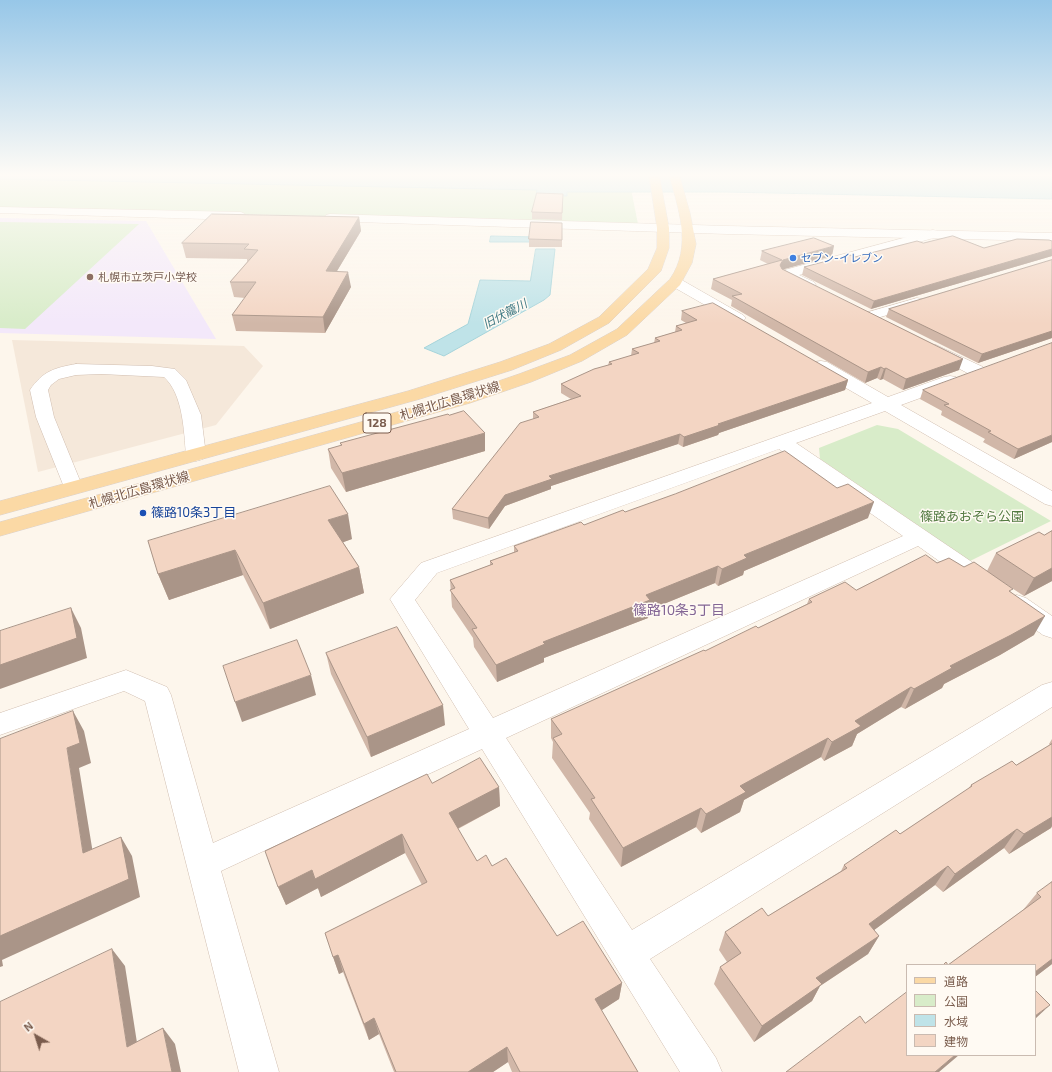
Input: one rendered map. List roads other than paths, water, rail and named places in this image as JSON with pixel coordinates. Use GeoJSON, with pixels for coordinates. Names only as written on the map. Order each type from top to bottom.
{"type":"FeatureCollection","features":[{"type":"Feature","properties":{"kind":"main road","name":"札幌北広島環状線"},"geometry":{"type":"LineString","coordinates":[[0,508],[414,396],[506,366],[555,347],[604,320],[654,271],[663,248],[662,224]]}},
{"type":"Feature","properties":{"kind":"main road","name":"札幌北広島環状線"},"geometry":{"type":"LineString","coordinates":[[0,530],[464,399],[526,378],[576,358],[622,332],[681,275],[690,250],[686,224]]}},
{"type":"Feature","properties":{"kind":"street"},"geometry":{"type":"LineString","coordinates":[[539,224],[1046,237],[1052,245]]}},
{"type":"Feature","properties":{"kind":"street"},"geometry":{"type":"LineString","coordinates":[[821,292],[786,274],[933,234]]}},
{"type":"Feature","properties":{"kind":"street"},"geometry":{"type":"LineString","coordinates":[[675,282],[749,325]]}},
{"type":"Feature","properties":{"kind":"street"},"geometry":{"type":"LineString","coordinates":[[870,316],[931,298]]}},
{"type":"Feature","properties":{"kind":"street"},"geometry":{"type":"LineString","coordinates":[[856,309],[885,324]]}},
{"type":"Feature","properties":{"kind":"street"},"geometry":{"type":"LineString","coordinates":[[702,1072],[402,599],[430,568],[985,368],[928,345]]}},
{"type":"Feature","properties":{"kind":"street"},"geometry":{"type":"LineString","coordinates":[[809,360],[1052,500]]}},
{"type":"Feature","properties":{"kind":"street"},"geometry":{"type":"LineString","coordinates":[[73,488],[45,417],[39,390],[45,380],[58,374],[83,369],[169,373],[176,380],[192,415],[196,455]]}},
{"type":"Feature","properties":{"kind":"street"},"geometry":{"type":"LineString","coordinates":[[782,442],[1052,629]]}},
{"type":"Feature","properties":{"kind":"street"},"geometry":{"type":"LineString","coordinates":[[1033,489],[1052,480]]}},
{"type":"Feature","properties":{"kind":"street"},"geometry":{"type":"LineString","coordinates":[[203,863],[919,537]]}},
{"type":"Feature","properties":{"kind":"street"},"geometry":{"type":"LineString","coordinates":[[0,724],[126,680],[157,695],[260,1072]]}},
{"type":"Feature","properties":{"kind":"street"},"geometry":{"type":"LineString","coordinates":[[627,953],[1052,693]]}},
{"type":"Feature","properties":{"kind":"water"},"geometry":{"type":"Polygon","coordinates":[[[491,236],[537,237],[556,242],[490,242],[491,236]]]}},
{"type":"Feature","properties":{"kind":"water","name":"旧伏籠川"},"geometry":{"type":"Polygon","coordinates":[[[536,249],[555,249],[550,295],[544,300],[444,356],[424,348],[468,324],[480,280],[530,281],[536,249]]]}},
{"type":"Feature","properties":{"kind":"place","name":"セブン-イレブン"},"geometry":{"type":"Point","coordinates":[793,258]}},
{"type":"Feature","properties":{"kind":"place","name":"札幌市立茨戸小学校"},"geometry":{"type":"Point","coordinates":[90,277]}},
{"type":"Feature","properties":{"kind":"place","name":"篠路10条3丁目"},"geometry":{"type":"Point","coordinates":[143,513]}},
{"type":"Feature","properties":{"kind":"district","name":"篠路10条3丁目"},"geometry":{"type":"Point","coordinates":[679,610]}},
{"type":"Feature","properties":{"kind":"park label","name":"篠路あおぞら公園"},"geometry":{"type":"Point","coordinates":[972,517]}}]}
